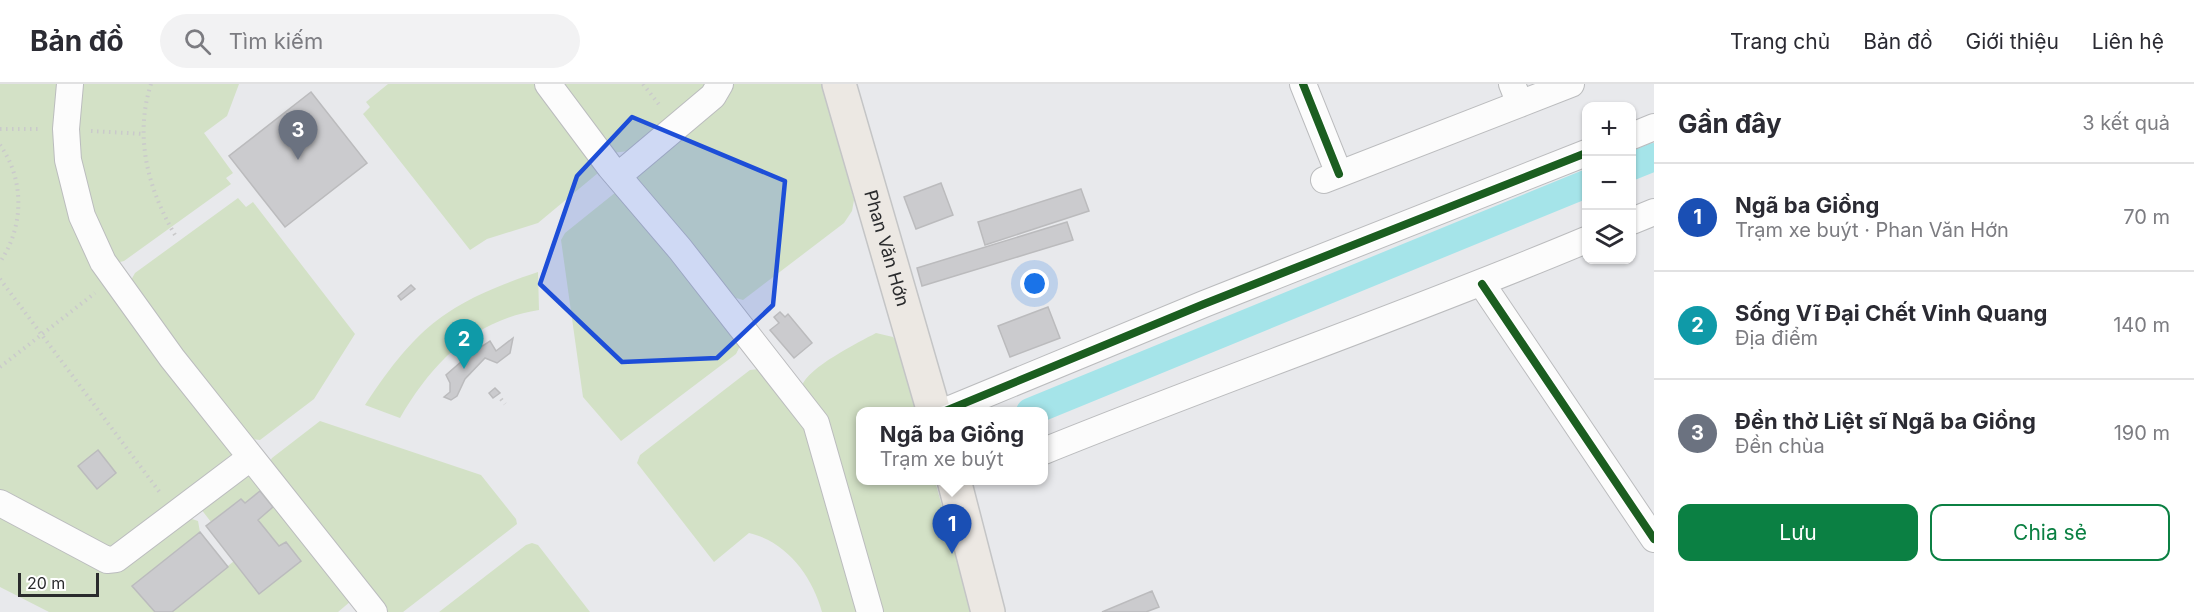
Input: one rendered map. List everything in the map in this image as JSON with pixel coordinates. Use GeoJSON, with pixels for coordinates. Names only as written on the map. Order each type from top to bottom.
{"type":"FeatureCollection","features":[{"type":"Feature","properties":{"kind":"main road","name":"Phan Văn Hớn"},"geometry":{"type":"LineString","coordinates":[[842,85],[933,407]]}},
{"type":"Feature","properties":{"kind":"main road"},"geometry":{"type":"LineString","coordinates":[[961,485],[988,612]]}},
{"type":"Feature","properties":{"kind":"street"},"geometry":{"type":"LineString","coordinates":[[70,84],[66,142],[74,188],[103,262],[172,358],[374,612]]}},
{"type":"Feature","properties":{"kind":"street"},"geometry":{"type":"LineString","coordinates":[[548,84],[618,176],[680,249],[816,423],[870,612]]}},
{"type":"Feature","properties":{"kind":"street"},"geometry":{"type":"LineString","coordinates":[[618,176],[713,96],[720,84]]}},
{"type":"Feature","properties":{"kind":"street"},"geometry":{"type":"LineString","coordinates":[[1303,84],[1331,177],[1516,94],[1571,84]]}},
{"type":"Feature","properties":{"kind":"street"},"geometry":{"type":"LineString","coordinates":[[1636,134],[1654,127]]}},
{"type":"Feature","properties":{"kind":"street"},"geometry":{"type":"LineString","coordinates":[[953,407],[1215,300],[1582,155]]}},
{"type":"Feature","properties":{"kind":"street"},"geometry":{"type":"LineString","coordinates":[[1636,219],[1654,212]]}},
{"type":"Feature","properties":{"kind":"street"},"geometry":{"type":"LineString","coordinates":[[1048,449],[1176,398],[1482,284],[1582,242]]}},
{"type":"Feature","properties":{"kind":"street"},"geometry":{"type":"LineString","coordinates":[[1482,284],[1654,539]]}},
{"type":"Feature","properties":{"kind":"street"},"geometry":{"type":"LineString","coordinates":[[0,503],[107,560],[116,559],[250,458]]}},
{"type":"Feature","properties":{"kind":"path"},"geometry":{"type":"LineString","coordinates":[[151,84],[146,114],[145,156],[155,199],[175,235]]}},
{"type":"Feature","properties":{"kind":"path"},"geometry":{"type":"LineString","coordinates":[[0,145],[15,177],[19,207],[13,235],[0,262]]}},
{"type":"Feature","properties":{"kind":"path"},"geometry":{"type":"LineString","coordinates":[[0,367],[114,278]]}},
{"type":"Feature","properties":{"kind":"path"},"geometry":{"type":"LineString","coordinates":[[0,279],[176,513]]}},
{"type":"Feature","properties":{"kind":"path"},"geometry":{"type":"LineString","coordinates":[[501,399],[505,404]]}},
{"type":"Feature","properties":{"kind":"highlighted area"},"geometry":{"type":"Polygon","coordinates":[[[632,117],[785,181],[773,305],[717,358],[622,362],[540,284],[577,176],[632,117]]]}},
{"type":"Feature","properties":{"kind":"green space"},"geometry":{"type":"Polygon","coordinates":[[[0,84],[59,84],[60,179],[232,454],[122,544],[107,548],[0,493],[0,84]]]}},
{"type":"Feature","properties":{"kind":"green space"},"geometry":{"type":"Polygon","coordinates":[[[81,84],[239,84],[227,116],[204,133],[233,173],[226,178],[231,184],[120,262],[112,253],[98,223],[80,168],[76,140],[81,84]]]}},
{"type":"Feature","properties":{"kind":"green space"},"geometry":{"type":"Polygon","coordinates":[[[388,84],[536,84],[599,168],[598,173],[538,223],[487,239],[470,250],[363,114],[370,107],[366,102],[388,84]]]}},
{"type":"Feature","properties":{"kind":"green space"},"geometry":{"type":"Polygon","coordinates":[[[560,84],[710,84],[629,151],[612,153],[560,84]]]}},
{"type":"Feature","properties":{"kind":"green space"},"geometry":{"type":"Polygon","coordinates":[[[732,84],[822,84],[854,200],[852,211],[844,223],[743,300],[729,296],[636,178],[642,169],[727,100],[732,84]]]}},
{"type":"Feature","properties":{"kind":"green space"},"geometry":{"type":"Polygon","coordinates":[[[616,192],[741,344],[736,354],[621,441],[583,397],[561,240],[565,233],[616,192]]]}},
{"type":"Feature","properties":{"kind":"green space"},"geometry":{"type":"Polygon","coordinates":[[[238,198],[246,207],[253,202],[355,334],[314,399],[260,440],[251,439],[240,427],[130,282],[135,273],[238,198]]]}},
{"type":"Feature","properties":{"kind":"green space"},"geometry":{"type":"Polygon","coordinates":[[[538,272],[539,310],[494,323],[457,347],[426,379],[400,418],[365,405],[401,355],[437,320],[480,294],[538,272]]]}},
{"type":"Feature","properties":{"kind":"green space"},"geometry":{"type":"Polygon","coordinates":[[[876,333],[893,337],[898,345],[915,407],[856,407],[856,485],[936,485],[971,612],[880,612],[802,386],[813,371],[876,333]]]}},
{"type":"Feature","properties":{"kind":"green space"},"geometry":{"type":"Polygon","coordinates":[[[759,369],[810,430],[860,612],[822,612],[812,586],[796,562],[775,544],[749,533],[714,562],[637,463],[640,455],[750,370],[759,369]]]}},
{"type":"Feature","properties":{"kind":"green space"},"geometry":{"type":"Polygon","coordinates":[[[320,421],[481,475],[516,519],[517,524],[403,612],[388,612],[271,470],[269,463],[272,458],[320,421]]]}},
{"type":"Feature","properties":{"kind":"green space"},"geometry":{"type":"Polygon","coordinates":[[[242,476],[248,476],[254,481],[351,601],[338,612],[172,612],[234,561],[300,561],[286,542],[279,546],[258,520],[273,507],[260,491],[245,503],[241,499],[211,522],[201,509],[242,476]]]}},
{"type":"Feature","properties":{"kind":"green space"},"geometry":{"type":"Polygon","coordinates":[[[0,516],[108,571],[189,518],[198,521],[200,532],[133,586],[155,612],[49,612],[0,587],[0,516]]]}},
{"type":"Feature","properties":{"kind":"green space"},"geometry":{"type":"Polygon","coordinates":[[[532,543],[538,545],[590,612],[439,612],[526,545],[532,543]]]}},
{"type":"Feature","properties":{"kind":"building"},"geometry":{"type":"Polygon","coordinates":[[[311,92],[367,163],[285,227],[229,156],[311,92]]]}},
{"type":"Feature","properties":{"kind":"building"},"geometry":{"type":"Polygon","coordinates":[[[941,183],[953,215],[916,229],[904,197],[941,183]]]}},
{"type":"Feature","properties":{"kind":"building"},"geometry":{"type":"Polygon","coordinates":[[[1081,189],[1089,211],[985,245],[978,222],[1081,189]]]}},
{"type":"Feature","properties":{"kind":"building"},"geometry":{"type":"Polygon","coordinates":[[[1067,222],[1073,240],[922,286],[917,268],[1067,222]]]}},
{"type":"Feature","properties":{"kind":"building"},"geometry":{"type":"Polygon","coordinates":[[[411,285],[415,289],[401,300],[398,296],[411,285]]]}},
{"type":"Feature","properties":{"kind":"building"},"geometry":{"type":"Polygon","coordinates":[[[1048,307],[1060,338],[1010,357],[998,326],[1048,307]]]}},
{"type":"Feature","properties":{"kind":"building"},"geometry":{"type":"Polygon","coordinates":[[[780,312],[785,317],[788,314],[812,343],[794,358],[770,330],[779,323],[774,317],[780,312]]]}},
{"type":"Feature","properties":{"kind":"building"},"geometry":{"type":"Polygon","coordinates":[[[513,338],[510,353],[497,363],[485,358],[465,379],[457,396],[451,400],[444,397],[450,392],[450,383],[446,375],[470,354],[490,341],[496,351],[513,338]]]}},
{"type":"Feature","properties":{"kind":"building"},"geometry":{"type":"Polygon","coordinates":[[[495,388],[500,393],[493,398],[489,393],[495,388]]]}},
{"type":"Feature","properties":{"kind":"building"},"geometry":{"type":"Polygon","coordinates":[[[98,450],[116,473],[97,489],[78,466],[98,450]]]}},
{"type":"Feature","properties":{"kind":"building"},"geometry":{"type":"Polygon","coordinates":[[[260,491],[273,507],[258,520],[279,546],[286,542],[301,561],[259,594],[206,526],[241,499],[245,503],[260,491]]]}},
{"type":"Feature","properties":{"kind":"building"},"geometry":{"type":"Polygon","coordinates":[[[200,532],[228,567],[172,612],[155,612],[132,586],[200,532]]]}},
{"type":"Feature","properties":{"kind":"building"},"geometry":{"type":"Polygon","coordinates":[[[1152,591],[1159,607],[1146,612],[1102,612],[1152,591]]]}},
{"type":"Feature","properties":{"kind":"waterway"},"geometry":{"type":"LineString","coordinates":[[1636,164],[1654,157]]}},
{"type":"Feature","properties":{"kind":"waterway"},"geometry":{"type":"LineString","coordinates":[[1042,407],[1582,186]]}},
{"type":"Feature","properties":{"kind":"cycle path"},"geometry":{"type":"LineString","coordinates":[[1303,84],[1339,174]]}},
{"type":"Feature","properties":{"kind":"cycle path"},"geometry":{"type":"LineString","coordinates":[[955,407],[1204,304],[1582,155]]}},
{"type":"Feature","properties":{"kind":"cycle path"},"geometry":{"type":"LineString","coordinates":[[1482,284],[1654,539]]}},
{"type":"Feature","properties":{"kind":"place","name":"Đền thờ Liệt sĩ Ngã ba Giồng"},"geometry":{"type":"Point","coordinates":[298,160]}},
{"type":"Feature","properties":{"kind":"place","name":"Sống Vĩ Đại Chết Vinh Quang"},"geometry":{"type":"Point","coordinates":[464,369]}},
{"type":"Feature","properties":{"kind":"place","name":"Ngã ba Giồng"},"geometry":{"type":"Point","coordinates":[952,554]}}]}
